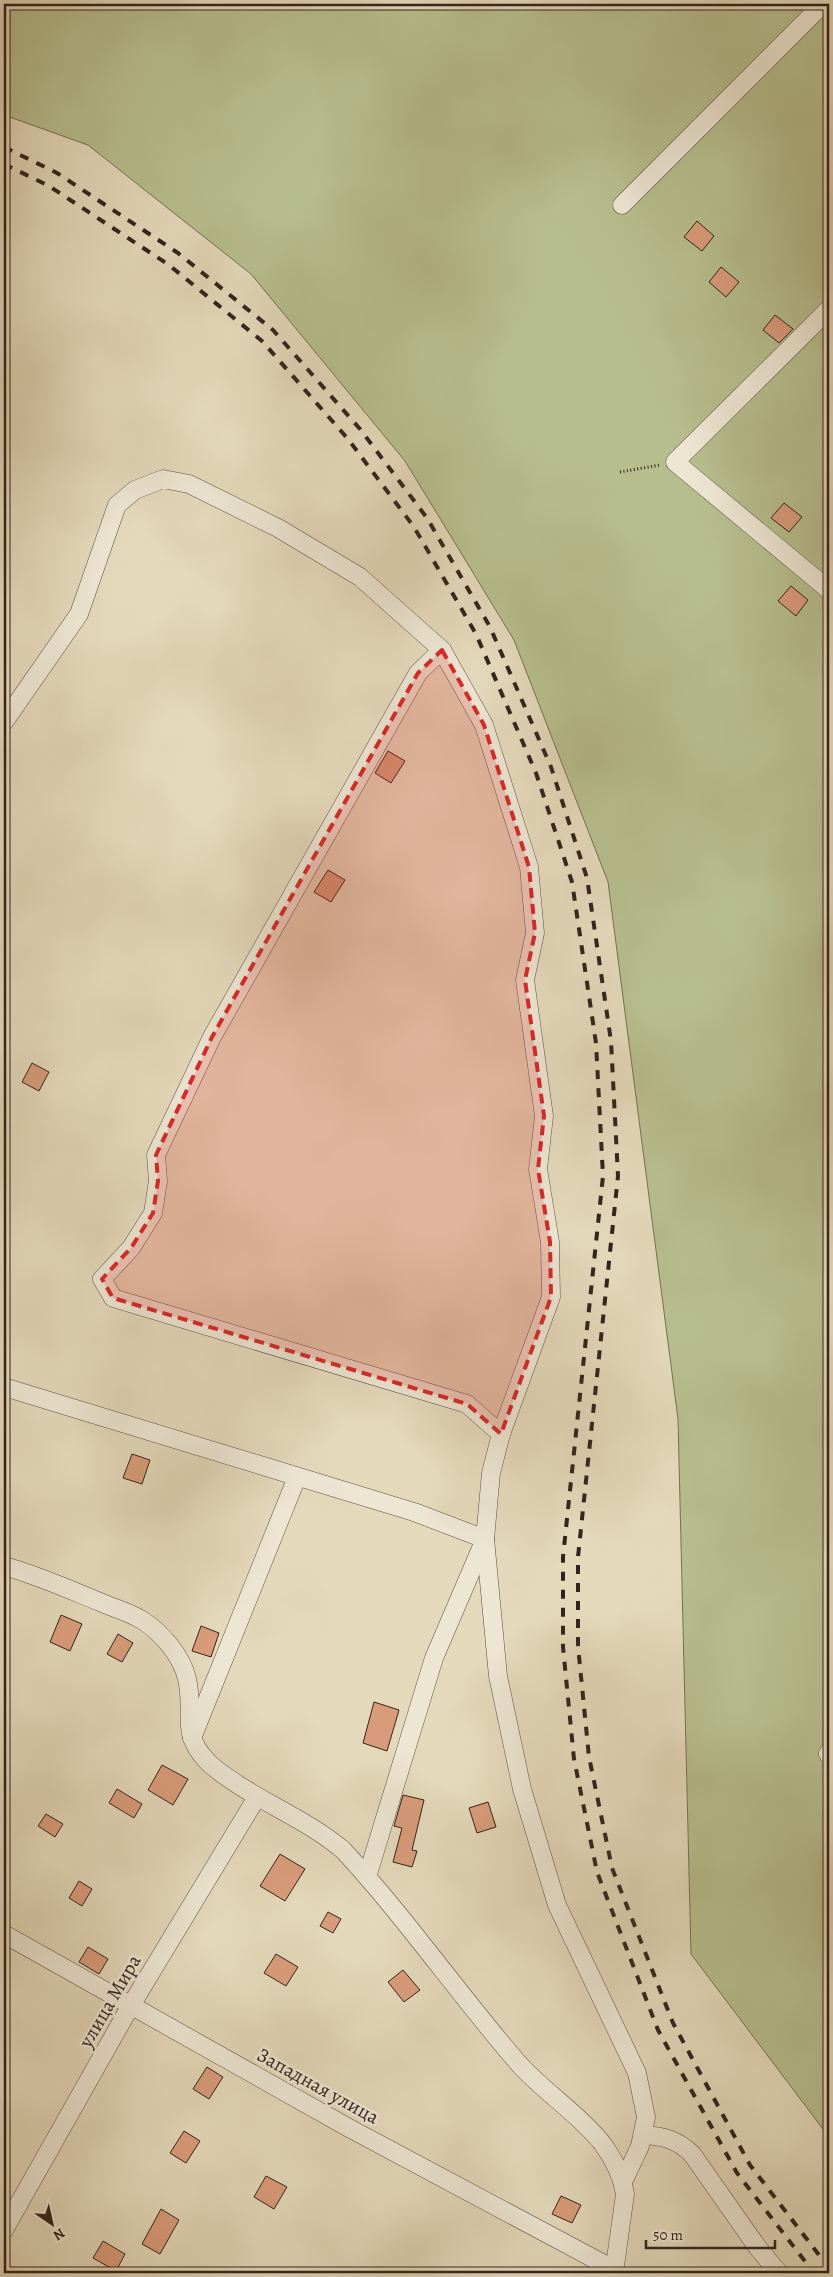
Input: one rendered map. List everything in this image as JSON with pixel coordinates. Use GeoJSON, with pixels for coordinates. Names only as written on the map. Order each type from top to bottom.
{"type":"FeatureCollection","features":[{"type":"Feature","properties":{"kind":"street"},"geometry":{"type":"LineString","coordinates":[[622,205],[823,4]]}},
{"type":"Feature","properties":{"kind":"street"},"geometry":{"type":"LineString","coordinates":[[829,309],[675,462],[829,590]]}},
{"type":"Feature","properties":{"kind":"street"},"geometry":{"type":"LineString","coordinates":[[4,722],[79,614],[117,505],[135,490],[163,478],[190,484],[278,528],[360,577],[442,650],[484,725],[529,867],[535,933],[525,980],[544,1116],[538,1169],[550,1242],[551,1297],[501,1434],[492,1473],[485,1539],[498,1676],[522,1789],[557,1905],[637,2072],[646,2117],[644,2135],[623,2182]]}},
{"type":"Feature","properties":{"kind":"street"},"geometry":{"type":"LineString","coordinates":[[442,650],[418,673],[212,1037],[156,1154],[158,1181],[153,1213],[131,1248],[102,1279],[113,1298],[466,1404],[501,1434]]}},
{"type":"Feature","properties":{"kind":"street"},"geometry":{"type":"LineString","coordinates":[[4,1387],[414,1512],[485,1539]]}},
{"type":"Feature","properties":{"kind":"street"},"geometry":{"type":"LineString","coordinates":[[192,1739],[297,1476]]}},
{"type":"Feature","properties":{"kind":"street"},"geometry":{"type":"LineString","coordinates":[[367,1877],[434,1658],[485,1539]]}},
{"type":"Feature","properties":{"kind":"street"},"geometry":{"type":"LineString","coordinates":[[4,1566],[31,1574],[142,1620],[159,1634],[168,1644],[186,1675],[189,1688],[188,1722],[192,1739],[208,1763],[257,1797],[323,1833],[343,1850],[521,2066],[578,2116],[602,2144],[615,2164],[623,2182],[624,2210],[615,2272]]}},
{"type":"Feature","properties":{"kind":"street","name":"улица Мира"},"geometry":{"type":"LineString","coordinates":[[4,2230],[130,2007],[257,1797]]}},
{"type":"Feature","properties":{"kind":"street","name":"Западная улица"},"geometry":{"type":"LineString","coordinates":[[4,1934],[130,2007],[615,2272]]}},
{"type":"Feature","properties":{"kind":"street"},"geometry":{"type":"LineString","coordinates":[[644,2135],[669,2138],[683,2145],[692,2154],[758,2248],[779,2273]]}},
{"type":"Feature","properties":{"kind":"path"},"geometry":{"type":"LineString","coordinates":[[620,472],[675,462]]}},
{"type":"Feature","properties":{"kind":"highlighted area"},"geometry":{"type":"Polygon","coordinates":[[[442,650],[484,725],[529,867],[535,933],[525,980],[544,1116],[538,1169],[550,1242],[551,1297],[501,1434],[467,1404],[113,1298],[102,1279],[131,1248],[153,1213],[158,1181],[156,1155],[212,1037],[418,673],[442,650]]]}},
{"type":"Feature","properties":{"kind":"green space"},"geometry":{"type":"Polygon","coordinates":[[[4,4],[829,4],[829,2137],[691,1954],[678,1419],[608,882],[514,640],[405,461],[251,274],[88,145],[4,115],[4,4]]]}},
{"type":"Feature","properties":{"kind":"building"},"geometry":{"type":"Polygon","coordinates":[[[697,221],[714,236],[702,251],[684,237],[697,221]]]}},
{"type":"Feature","properties":{"kind":"building"},"geometry":{"type":"Polygon","coordinates":[[[721,267],[739,282],[726,297],[709,282],[721,267]]]}},
{"type":"Feature","properties":{"kind":"building"},"geometry":{"type":"Polygon","coordinates":[[[775,315],[793,329],[779,343],[763,330],[775,315]]]}},
{"type":"Feature","properties":{"kind":"building"},"geometry":{"type":"Polygon","coordinates":[[[784,503],[802,517],[789,532],[771,518],[784,503]]]}},
{"type":"Feature","properties":{"kind":"building"},"geometry":{"type":"Polygon","coordinates":[[[791,586],[808,600],[796,616],[778,601],[791,586]]]}},
{"type":"Feature","properties":{"kind":"building"},"geometry":{"type":"Polygon","coordinates":[[[388,751],[405,761],[391,783],[375,773],[388,751]]]}},
{"type":"Feature","properties":{"kind":"building"},"geometry":{"type":"Polygon","coordinates":[[[328,870],[345,880],[331,902],[314,892],[328,870]]]}},
{"type":"Feature","properties":{"kind":"building"},"geometry":{"type":"Polygon","coordinates":[[[32,1063],[49,1072],[39,1091],[22,1082],[32,1063]]]}},
{"type":"Feature","properties":{"kind":"building"},"geometry":{"type":"Polygon","coordinates":[[[132,1454],[150,1460],[142,1484],[123,1478],[132,1454]]]}},
{"type":"Feature","properties":{"kind":"building"},"geometry":{"type":"Polygon","coordinates":[[[61,1615],[82,1624],[70,1651],[50,1642],[61,1615]]]}},
{"type":"Feature","properties":{"kind":"building"},"geometry":{"type":"Polygon","coordinates":[[[201,1626],[219,1633],[211,1657],[192,1651],[201,1626]]]}},
{"type":"Feature","properties":{"kind":"building"},"geometry":{"type":"Polygon","coordinates":[[[118,1634],[133,1643],[122,1662],[107,1654],[118,1634]]]}},
{"type":"Feature","properties":{"kind":"building"},"geometry":{"type":"Polygon","coordinates":[[[374,1702],[399,1710],[387,1751],[363,1743],[374,1702]]]}},
{"type":"Feature","properties":{"kind":"building"},"geometry":{"type":"Polygon","coordinates":[[[162,1765],[188,1779],[173,1805],[148,1790],[162,1765]]]}},
{"type":"Feature","properties":{"kind":"building"},"geometry":{"type":"Polygon","coordinates":[[[117,1789],[142,1804],[134,1818],[109,1803],[117,1789]]]}},
{"type":"Feature","properties":{"kind":"building"},"geometry":{"type":"Polygon","coordinates":[[[403,1795],[424,1800],[412,1850],[417,1851],[412,1867],[393,1862],[402,1828],[394,1826],[403,1795]]]}},
{"type":"Feature","properties":{"kind":"building"},"geometry":{"type":"Polygon","coordinates":[[[488,1802],[496,1827],[477,1833],[469,1808],[488,1802]]]}},
{"type":"Feature","properties":{"kind":"building"},"geometry":{"type":"Polygon","coordinates":[[[46,1814],[63,1824],[55,1837],[38,1826],[46,1814]]]}},
{"type":"Feature","properties":{"kind":"building"},"geometry":{"type":"Polygon","coordinates":[[[280,1854],[305,1869],[285,1901],[260,1886],[280,1854]]]}},
{"type":"Feature","properties":{"kind":"building"},"geometry":{"type":"Polygon","coordinates":[[[79,1881],[92,1889],[82,1906],[69,1898],[79,1881]]]}},
{"type":"Feature","properties":{"kind":"building"},"geometry":{"type":"Polygon","coordinates":[[[328,1912],[341,1919],[333,1933],[320,1926],[328,1912]]]}},
{"type":"Feature","properties":{"kind":"building"},"geometry":{"type":"Polygon","coordinates":[[[88,1947],[108,1959],[99,1974],[79,1962],[88,1947]]]}},
{"type":"Feature","properties":{"kind":"building"},"geometry":{"type":"Polygon","coordinates":[[[276,1954],[298,1967],[286,1986],[264,1973],[276,1954]]]}},
{"type":"Feature","properties":{"kind":"building"},"geometry":{"type":"Polygon","coordinates":[[[403,1970],[420,1990],[404,2002],[388,1982],[403,1970]]]}},
{"type":"Feature","properties":{"kind":"building"},"geometry":{"type":"Polygon","coordinates":[[[207,2067],[223,2077],[209,2099],[193,2089],[207,2067]]]}},
{"type":"Feature","properties":{"kind":"building"},"geometry":{"type":"Polygon","coordinates":[[[184,2131],[200,2141],[186,2163],[170,2153],[184,2131]]]}},
{"type":"Feature","properties":{"kind":"building"},"geometry":{"type":"Polygon","coordinates":[[[266,2176],[287,2187],[274,2209],[254,2197],[266,2176]]]}},
{"type":"Feature","properties":{"kind":"building"},"geometry":{"type":"Polygon","coordinates":[[[561,2196],[581,2205],[572,2223],[552,2214],[561,2196]]]}},
{"type":"Feature","properties":{"kind":"building"},"geometry":{"type":"Polygon","coordinates":[[[161,2209],[179,2220],[160,2254],[142,2244],[161,2209]]]}},
{"type":"Feature","properties":{"kind":"building"},"geometry":{"type":"Polygon","coordinates":[[[103,2241],[125,2254],[116,2271],[93,2258],[103,2241]]]}},
{"type":"Feature","properties":{"kind":"railway"},"geometry":{"type":"LineString","coordinates":[[4,147],[57,173],[178,253],[273,330],[360,429],[427,518],[490,627],[551,767],[587,878],[611,1041],[618,1176],[578,1557],[578,1646],[589,1757],[612,1868],[673,2023],[750,2165],[829,2268]]}},
{"type":"Feature","properties":{"kind":"railway"},"geometry":{"type":"LineString","coordinates":[[4,164],[49,186],[169,265],[262,341],[348,439],[414,527],[476,634],[536,773],[572,882],[596,1043],[603,1176],[563,1557],[563,1647],[574,1759],[597,1872],[658,2030],[737,2173],[814,2273]]}}]}
